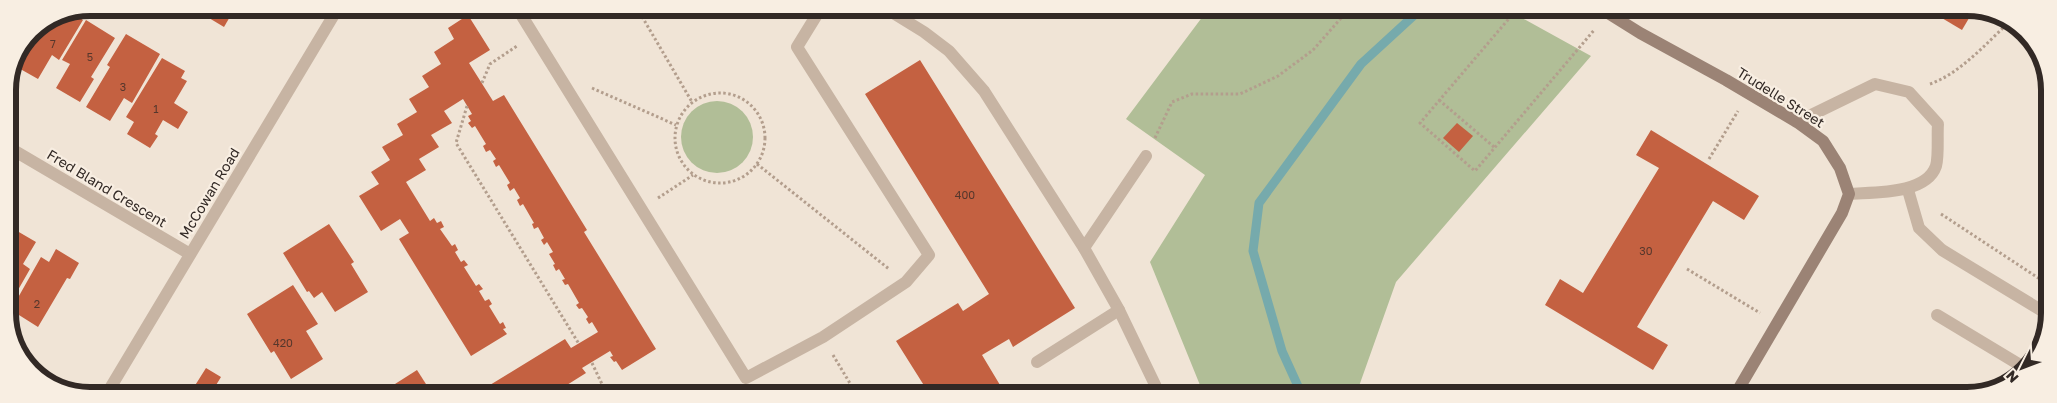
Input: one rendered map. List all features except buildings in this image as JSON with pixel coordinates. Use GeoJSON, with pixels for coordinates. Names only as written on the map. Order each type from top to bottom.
{"type":"FeatureCollection","features":[{"type":"Feature","properties":{"kind":"street","name":"McCowan Road"},"geometry":{"type":"LineString","coordinates":[[111,387],[333,16]]}},
{"type":"Feature","properties":{"kind":"street"},"geometry":{"type":"LineString","coordinates":[[522,16],[746,378],[823,337],[906,282],[929,255],[797,47],[816,16]]}},
{"type":"Feature","properties":{"kind":"street"},"geometry":{"type":"LineString","coordinates":[[898,16],[924,32],[949,51],[984,91],[1084,248],[1119,310],[1156,387]]}},
{"type":"Feature","properties":{"kind":"street","name":"Trudelle Street"},"geometry":{"type":"LineString","coordinates":[[1613,16],[1797,122],[1823,141],[1840,168],[1848,194]]}},
{"type":"Feature","properties":{"kind":"street"},"geometry":{"type":"LineString","coordinates":[[1741,387],[1842,213],[1848,194],[1908,190],[1924,182],[1936,167],[1938,124],[1909,92],[1876,84],[1797,122]]}},
{"type":"Feature","properties":{"kind":"street","name":"Fred Bland Crescent"},"geometry":{"type":"LineString","coordinates":[[16,152],[190,254]]}},
{"type":"Feature","properties":{"kind":"street"},"geometry":{"type":"LineString","coordinates":[[1084,248],[1146,156]]}},
{"type":"Feature","properties":{"kind":"street"},"geometry":{"type":"LineString","coordinates":[[1908,190],[1919,228],[1942,250],[2041,310]]}},
{"type":"Feature","properties":{"kind":"street"},"geometry":{"type":"LineString","coordinates":[[1037,362],[1119,310]]}},
{"type":"Feature","properties":{"kind":"street"},"geometry":{"type":"LineString","coordinates":[[1937,315],[2019,364]]}},
{"type":"Feature","properties":{"kind":"path"},"geometry":{"type":"LineString","coordinates":[[642,16],[692,102]]}},
{"type":"Feature","properties":{"kind":"path"},"geometry":{"type":"LineString","coordinates":[[1146,156],[1172,102],[1192,94],[1240,94],[1278,76],[1312,50],[1343,16]]}},
{"type":"Feature","properties":{"kind":"path"},"geometry":{"type":"LineString","coordinates":[[1511,16],[1420,123],[1475,171],[1601,16]]}},
{"type":"Feature","properties":{"kind":"path"},"geometry":{"type":"LineString","coordinates":[[1909,92],[1942,80],[1984,47],[2004,27]]}},
{"type":"Feature","properties":{"kind":"path"},"geometry":{"type":"LineString","coordinates":[[482,83],[490,64],[517,46]]}},
{"type":"Feature","properties":{"kind":"path"},"geometry":{"type":"LineString","coordinates":[[558,73],[676,125]]}},
{"type":"Feature","properties":{"kind":"path"},"geometry":{"type":"LineString","coordinates":[[723,93],[738,97],[751,106],[760,119],[764,134],[764,149],[757,164],[748,174],[735,181],[722,183],[708,182],[693,175],[684,167],[677,155],[674,141],[676,125],[682,113],[692,102],[707,95],[723,93]]}},
{"type":"Feature","properties":{"kind":"path"},"geometry":{"type":"LineString","coordinates":[[1709,159],[1749,94]]}},
{"type":"Feature","properties":{"kind":"path"},"geometry":{"type":"LineString","coordinates":[[1440,100],[1494,147]]}},
{"type":"Feature","properties":{"kind":"path"},"geometry":{"type":"LineString","coordinates":[[467,106],[456,143],[579,344]]}},
{"type":"Feature","properties":{"kind":"path"},"geometry":{"type":"LineString","coordinates":[[757,164],[906,282]]}},
{"type":"Feature","properties":{"kind":"path"},"geometry":{"type":"LineString","coordinates":[[642,209],[693,175]]}},
{"type":"Feature","properties":{"kind":"path"},"geometry":{"type":"LineString","coordinates":[[1941,214],[2041,280]]}},
{"type":"Feature","properties":{"kind":"path"},"geometry":{"type":"LineString","coordinates":[[1687,269],[1778,323]]}},
{"type":"Feature","properties":{"kind":"path"},"geometry":{"type":"LineString","coordinates":[[823,337],[852,387]]}},
{"type":"Feature","properties":{"kind":"path"},"geometry":{"type":"LineString","coordinates":[[592,363],[602,384]]}},
{"type":"Feature","properties":{"kind":"green space"},"geometry":{"type":"Polygon","coordinates":[[[1203,16],[1518,16],[1591,56],[1396,282],[1359,387],[1201,387],[1150,262],[1205,175],[1126,119],[1203,16]]]}},
{"type":"Feature","properties":{"kind":"green space"},"geometry":{"type":"Polygon","coordinates":[[[717,101],[737,107],[747,117],[753,137],[747,157],[737,167],[717,173],[697,167],[687,157],[681,137],[687,117],[697,107],[717,101]]]}},
{"type":"Feature","properties":{"kind":"waterway"},"geometry":{"type":"LineString","coordinates":[[1298,387],[1282,351],[1253,251],[1259,203],[1361,64],[1413,16]]}}]}
